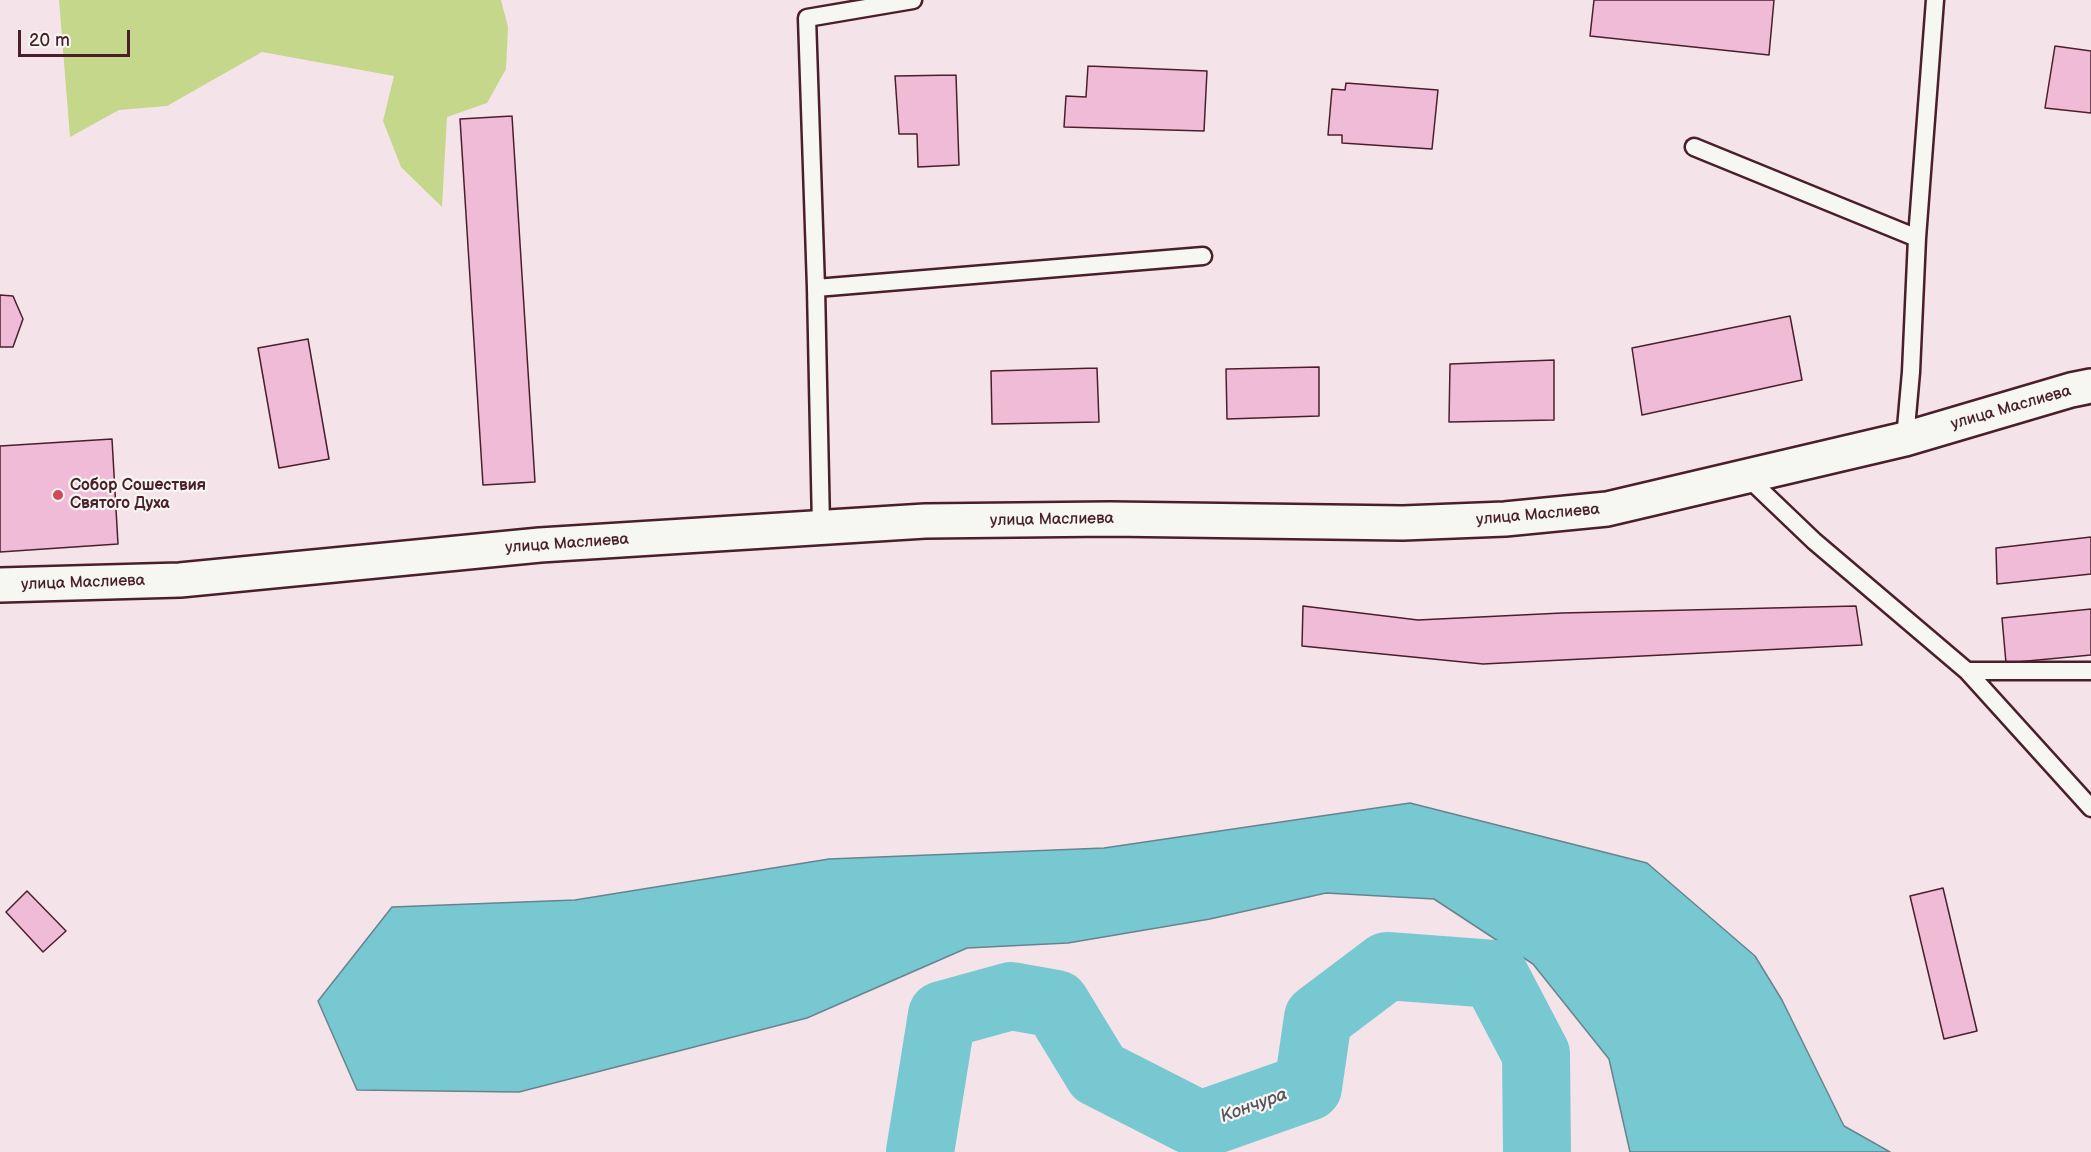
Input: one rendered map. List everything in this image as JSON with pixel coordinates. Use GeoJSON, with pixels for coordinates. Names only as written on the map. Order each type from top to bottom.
{"type":"FeatureCollection","features":[{"type":"Feature","properties":{"kind":"street","name":"улица Маслиева"},"geometry":{"type":"LineString","coordinates":[[0,585],[180,580],[540,545],[925,521],[1110,519],[1403,523],[1505,519],[1607,509],[1905,439],[2070,390],[2091,386]]}},
{"type":"Feature","properties":{"kind":"lane"},"geometry":{"type":"LineString","coordinates":[[821,526],[807,18],[913,0]]}},
{"type":"Feature","properties":{"kind":"lane"},"geometry":{"type":"LineString","coordinates":[[1905,439],[1935,0]]}},
{"type":"Feature","properties":{"kind":"lane"},"geometry":{"type":"LineString","coordinates":[[1694,147],[1917,238]]}},
{"type":"Feature","properties":{"kind":"lane"},"geometry":{"type":"LineString","coordinates":[[816,288],[1203,256]]}},
{"type":"Feature","properties":{"kind":"lane"},"geometry":{"type":"LineString","coordinates":[[1746,476],[1814,541],[1967,671],[2091,808]]}},
{"type":"Feature","properties":{"kind":"lane"},"geometry":{"type":"LineString","coordinates":[[1967,671],[2091,671]]}},
{"type":"Feature","properties":{"kind":"green space"},"geometry":{"type":"Polygon","coordinates":[[[59,0],[501,0],[508,27],[506,69],[487,103],[447,117],[442,207],[401,167],[383,121],[394,76],[262,52],[167,106],[119,110],[70,137],[59,0]]]}},
{"type":"Feature","properties":{"kind":"water"},"geometry":{"type":"Polygon","coordinates":[[[1410,803],[1647,863],[1755,956],[1782,1000],[1844,1126],[1890,1152],[1630,1152],[1609,1059],[1533,964],[1434,899],[1326,893],[1210,919],[1068,943],[967,948],[807,1018],[519,1092],[357,1090],[318,1001],[392,907],[575,900],[829,859],[1104,848],[1410,803]]]}},
{"type":"Feature","properties":{"kind":"building"},"geometry":{"type":"Polygon","coordinates":[[[1594,0],[1774,0],[1769,55],[1590,36],[1594,0]]]}},
{"type":"Feature","properties":{"kind":"building"},"geometry":{"type":"Polygon","coordinates":[[[2055,46],[2091,51],[2091,113],[2045,108],[2055,46]]]}},
{"type":"Feature","properties":{"kind":"building"},"geometry":{"type":"Polygon","coordinates":[[[1088,66],[1207,71],[1204,131],[1064,127],[1066,96],[1086,97],[1088,66]]]}},
{"type":"Feature","properties":{"kind":"building"},"geometry":{"type":"Polygon","coordinates":[[[956,75],[959,165],[918,167],[917,134],[899,134],[895,76],[956,75]]]}},
{"type":"Feature","properties":{"kind":"building"},"geometry":{"type":"Polygon","coordinates":[[[1346,83],[1438,90],[1432,149],[1342,143],[1342,135],[1328,135],[1332,89],[1345,90],[1346,83]]]}},
{"type":"Feature","properties":{"kind":"building"},"geometry":{"type":"Polygon","coordinates":[[[512,116],[535,482],[483,485],[460,119],[512,116]]]}},
{"type":"Feature","properties":{"kind":"building"},"geometry":{"type":"Polygon","coordinates":[[[0,295],[13,296],[23,319],[13,347],[0,347],[0,295]]]}},
{"type":"Feature","properties":{"kind":"building"},"geometry":{"type":"Polygon","coordinates":[[[1790,316],[1802,380],[1642,415],[1632,348],[1790,316]]]}},
{"type":"Feature","properties":{"kind":"building"},"geometry":{"type":"Polygon","coordinates":[[[308,339],[329,459],[279,468],[258,348],[308,339]]]}},
{"type":"Feature","properties":{"kind":"building"},"geometry":{"type":"Polygon","coordinates":[[[1554,360],[1554,420],[1449,422],[1450,364],[1554,360]]]}},
{"type":"Feature","properties":{"kind":"building"},"geometry":{"type":"Polygon","coordinates":[[[1319,367],[1319,416],[1227,419],[1226,369],[1319,367]]]}},
{"type":"Feature","properties":{"kind":"building"},"geometry":{"type":"Polygon","coordinates":[[[1097,368],[1099,422],[992,424],[991,371],[1097,368]]]}},
{"type":"Feature","properties":{"kind":"building","name":"Собор Сошествия Святого Духа"},"geometry":{"type":"Polygon","coordinates":[[[112,439],[118,544],[0,552],[0,446],[112,439]]]}},
{"type":"Feature","properties":{"kind":"building"},"geometry":{"type":"Polygon","coordinates":[[[2091,537],[2091,574],[1997,584],[1996,548],[2091,537]]]}},
{"type":"Feature","properties":{"kind":"building"},"geometry":{"type":"Polygon","coordinates":[[[1303,606],[1418,620],[1562,613],[1856,606],[1862,645],[1483,664],[1302,646],[1303,606]]]}},
{"type":"Feature","properties":{"kind":"building"},"geometry":{"type":"Polygon","coordinates":[[[2091,609],[2091,655],[2006,663],[2002,618],[2091,609]]]}},
{"type":"Feature","properties":{"kind":"building"},"geometry":{"type":"Polygon","coordinates":[[[1943,888],[1977,1031],[1944,1039],[1910,896],[1943,888]]]}},
{"type":"Feature","properties":{"kind":"building"},"geometry":{"type":"Polygon","coordinates":[[[27,891],[66,931],[43,952],[6,912],[27,891]]]}},
{"type":"Feature","properties":{"kind":"waterway","name":"Кончура"},"geometry":{"type":"LineString","coordinates":[[920,1152],[942,1015],[1011,996],[1056,1004],[1098,1073],[1200,1125],[1308,1087],[1318,1018],[1387,966],[1494,974],[1536,1054],[1537,1152]]}},
{"type":"Feature","properties":{"kind":"place","name":"Собор Сошествия Святого Духа"},"geometry":{"type":"Point","coordinates":[58,495]}}]}
